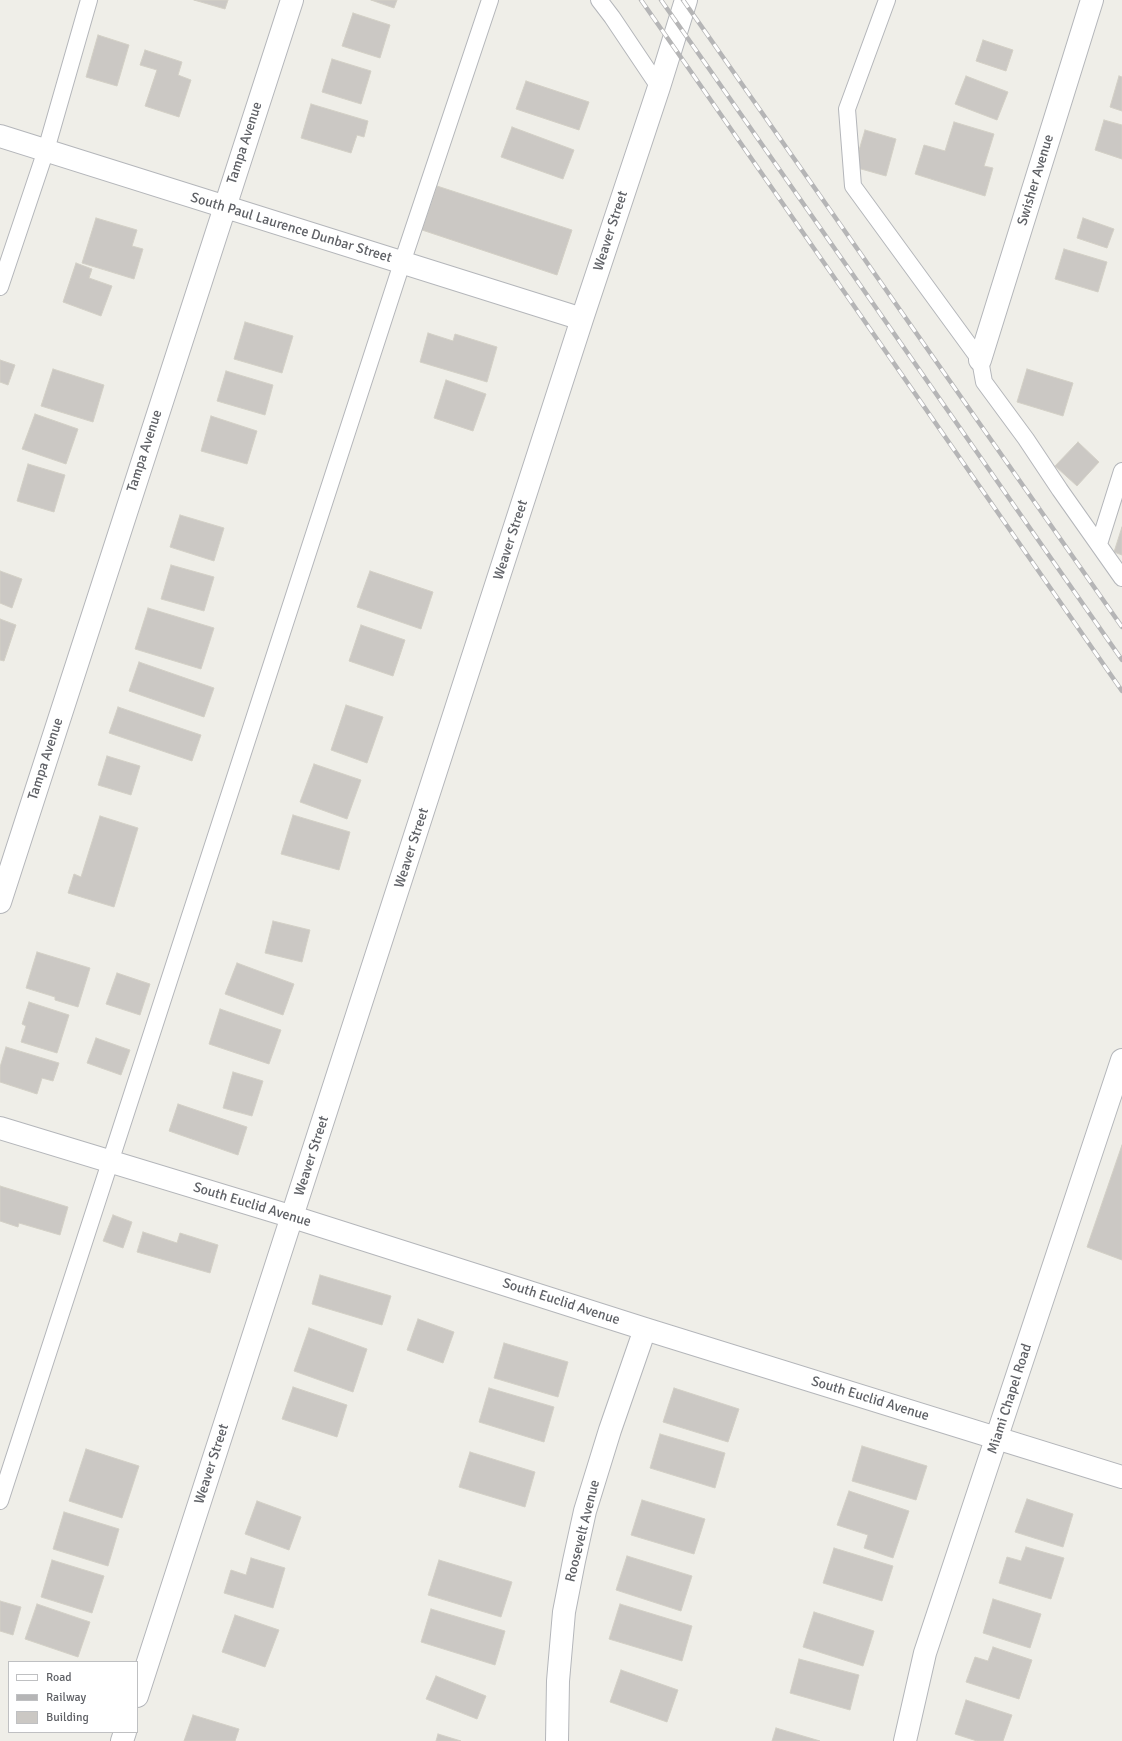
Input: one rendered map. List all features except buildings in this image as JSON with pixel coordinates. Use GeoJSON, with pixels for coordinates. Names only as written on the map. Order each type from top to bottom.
{"type":"FeatureCollection","features":[{"type":"Feature","properties":{"kind":"street","name":"Tampa Avenue"},"geometry":{"type":"LineString","coordinates":[[0,902],[292,0]]}},
{"type":"Feature","properties":{"kind":"street","name":"Weaver Street"},"geometry":{"type":"LineString","coordinates":[[138,1693],[686,0]]}},
{"type":"Feature","properties":{"kind":"street","name":"Swisher Avenue"},"geometry":{"type":"LineString","coordinates":[[980,360],[1092,0]]}},
{"type":"Feature","properties":{"kind":"street","name":"South Paul Laurence Dunbar Street"},"geometry":{"type":"LineString","coordinates":[[0,136],[582,319]]}},
{"type":"Feature","properties":{"kind":"street","name":"Miami Chapel Road"},"geometry":{"type":"LineString","coordinates":[[905,1741],[925,1653],[1122,1060]]}},
{"type":"Feature","properties":{"kind":"street","name":"South Euclid Avenue"},"geometry":{"type":"LineString","coordinates":[[0,1128],[293,1217],[645,1329],[1122,1477]]}},
{"type":"Feature","properties":{"kind":"street","name":"Roosevelt Avenue"},"geometry":{"type":"LineString","coordinates":[[557,1741],[558,1681],[564,1612],[574,1561],[585,1511],[610,1430],[645,1329]]}},
{"type":"Feature","properties":{"kind":"lane"},"geometry":{"type":"LineString","coordinates":[[0,287],[46,150],[89,0]]}},
{"type":"Feature","properties":{"kind":"lane"},"geometry":{"type":"LineString","coordinates":[[0,1501],[402,263],[490,0]]}},
{"type":"Feature","properties":{"kind":"lane"},"geometry":{"type":"LineString","coordinates":[[599,0],[659,87]]}},
{"type":"Feature","properties":{"kind":"lane"},"geometry":{"type":"LineString","coordinates":[[887,0],[847,109],[854,186],[980,360],[984,382],[1122,578]]}},
{"type":"Feature","properties":{"kind":"lane"},"geometry":{"type":"LineString","coordinates":[[1099,544],[1122,470]]}},
{"type":"Feature","properties":{"kind":"railway"},"geometry":{"type":"LineString","coordinates":[[641,0],[1122,691]]}},
{"type":"Feature","properties":{"kind":"railway"},"geometry":{"type":"LineString","coordinates":[[661,0],[1122,660]]}},
{"type":"Feature","properties":{"kind":"railway"},"geometry":{"type":"LineString","coordinates":[[683,0],[1122,627]]}}]}
